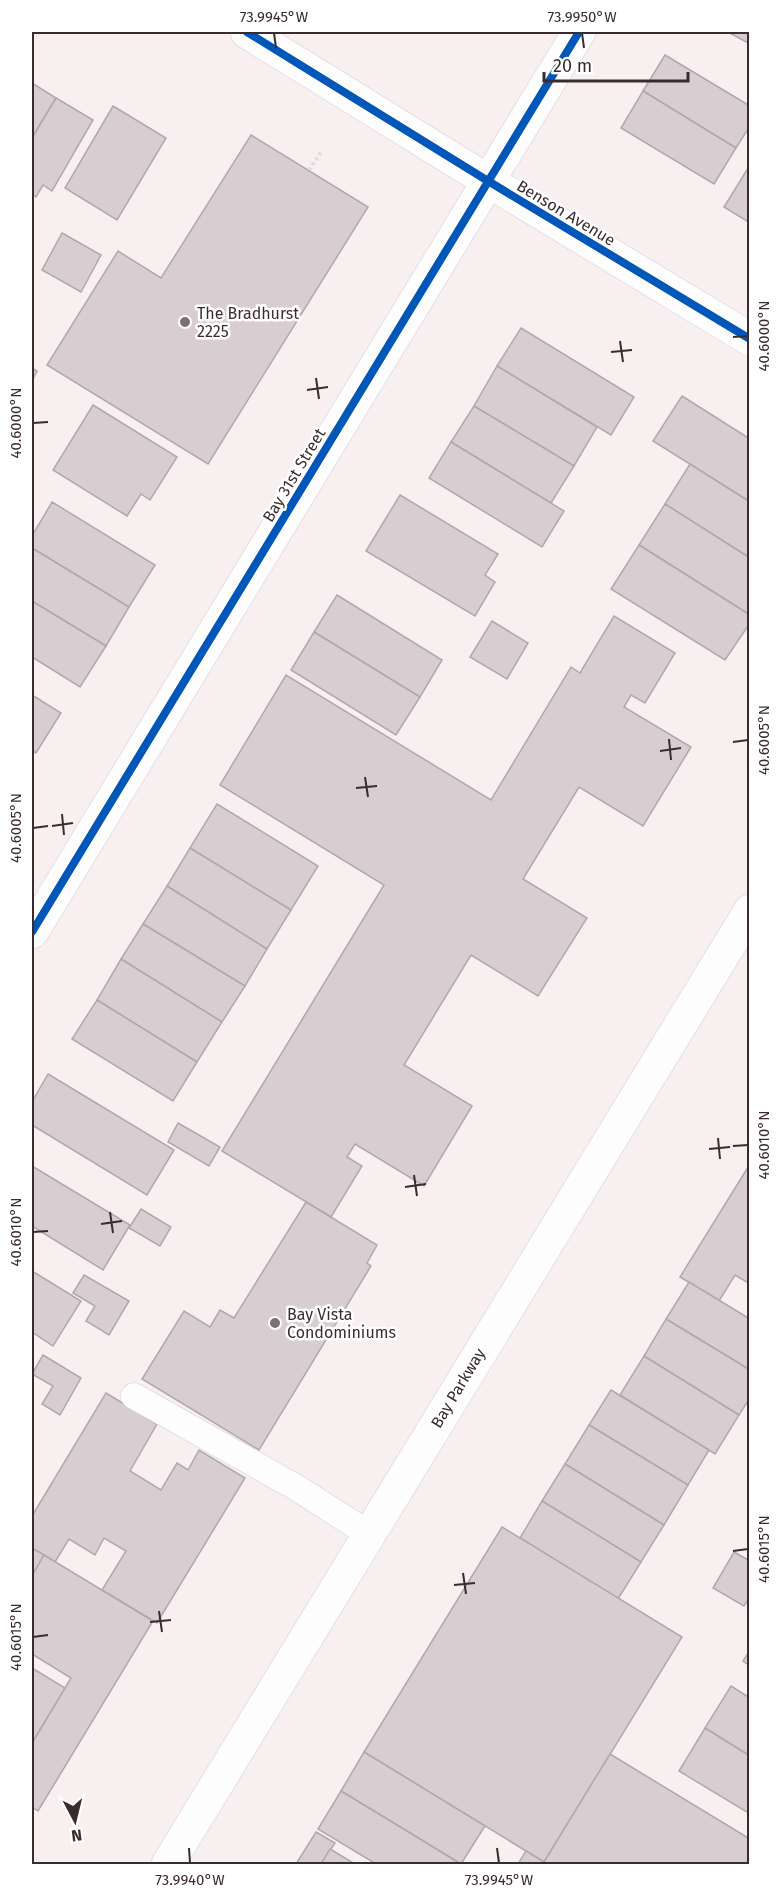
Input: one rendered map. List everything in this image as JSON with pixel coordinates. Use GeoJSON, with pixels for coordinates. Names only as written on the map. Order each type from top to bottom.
{"type":"FeatureCollection","features":[{"type":"Feature","properties":{"kind":"street","name":"Benson Avenue"},"geometry":{"type":"LineString","coordinates":[[247,32],[488,182],[750,339]]}},
{"type":"Feature","properties":{"kind":"street","name":"Bay 31st Street"},"geometry":{"type":"LineString","coordinates":[[32,932],[579,32]]}},
{"type":"Feature","properties":{"kind":"street","name":"Bay Parkway"},"geometry":{"type":"LineString","coordinates":[[168,1864],[750,911]]}},
{"type":"Feature","properties":{"kind":"lane"},"geometry":{"type":"LineString","coordinates":[[134,1396],[297,1488],[369,1534]]}},
{"type":"Feature","properties":{"kind":"path"},"geometry":{"type":"LineString","coordinates":[[309,170],[321,152]]}},
{"type":"Feature","properties":{"kind":"building"},"geometry":{"type":"Polygon","coordinates":[[[728,32],[750,32],[750,44],[728,32]]]}},
{"type":"Feature","properties":{"kind":"building"},"geometry":{"type":"Polygon","coordinates":[[[665,55],[750,106],[750,126],[736,148],[643,91],[665,55]]]}},
{"type":"Feature","properties":{"kind":"building"},"geometry":{"type":"Polygon","coordinates":[[[32,83],[56,98],[32,138],[32,83]]]}},
{"type":"Feature","properties":{"kind":"building"},"geometry":{"type":"Polygon","coordinates":[[[643,91],[736,148],[714,184],[621,128],[643,91]]]}},
{"type":"Feature","properties":{"kind":"building"},"geometry":{"type":"Polygon","coordinates":[[[56,98],[93,120],[52,191],[43,185],[36,197],[32,194],[32,138],[56,98]]]}},
{"type":"Feature","properties":{"kind":"building"},"geometry":{"type":"Polygon","coordinates":[[[113,106],[166,138],[117,220],[65,188],[113,106]]]}},
{"type":"Feature","properties":{"kind":"building","name":"The Bradhurst 2225"},"geometry":{"type":"Polygon","coordinates":[[[251,135],[368,207],[208,464],[47,365],[118,251],[161,278],[251,135]]]}},
{"type":"Feature","properties":{"kind":"building"},"geometry":{"type":"Polygon","coordinates":[[[750,165],[750,223],[724,207],[750,165]]]}},
{"type":"Feature","properties":{"kind":"building"},"geometry":{"type":"Polygon","coordinates":[[[62,233],[101,255],[81,292],[42,270],[62,233]]]}},
{"type":"Feature","properties":{"kind":"building"},"geometry":{"type":"Polygon","coordinates":[[[521,328],[634,397],[611,435],[497,366],[521,328]]]}},
{"type":"Feature","properties":{"kind":"building"},"geometry":{"type":"Polygon","coordinates":[[[497,366],[597,427],[574,466],[474,406],[497,366]]]}},
{"type":"Feature","properties":{"kind":"building"},"geometry":{"type":"Polygon","coordinates":[[[32,368],[37,371],[32,381],[32,368]]]}},
{"type":"Feature","properties":{"kind":"building"},"geometry":{"type":"Polygon","coordinates":[[[682,396],[750,439],[750,502],[653,441],[682,396]]]}},
{"type":"Feature","properties":{"kind":"building"},"geometry":{"type":"Polygon","coordinates":[[[93,405],[177,457],[150,500],[141,494],[127,516],[53,470],[93,405]]]}},
{"type":"Feature","properties":{"kind":"building"},"geometry":{"type":"Polygon","coordinates":[[[474,406],[574,466],[551,503],[451,442],[474,406]]]}},
{"type":"Feature","properties":{"kind":"building"},"geometry":{"type":"Polygon","coordinates":[[[451,442],[564,511],[542,547],[429,478],[451,442]]]}},
{"type":"Feature","properties":{"kind":"building"},"geometry":{"type":"Polygon","coordinates":[[[690,464],[750,502],[750,558],[665,504],[690,464]]]}},
{"type":"Feature","properties":{"kind":"building"},"geometry":{"type":"Polygon","coordinates":[[[400,495],[498,554],[485,575],[495,582],[475,616],[366,551],[400,495]]]}},
{"type":"Feature","properties":{"kind":"building"},"geometry":{"type":"Polygon","coordinates":[[[52,502],[155,565],[129,607],[32,548],[32,536],[52,502]]]}},
{"type":"Feature","properties":{"kind":"building"},"geometry":{"type":"Polygon","coordinates":[[[665,504],[750,558],[750,615],[639,545],[665,504]]]}},
{"type":"Feature","properties":{"kind":"building"},"geometry":{"type":"Polygon","coordinates":[[[639,545],[750,615],[750,623],[725,660],[611,589],[639,545]]]}},
{"type":"Feature","properties":{"kind":"building"},"geometry":{"type":"Polygon","coordinates":[[[32,548],[129,607],[106,646],[32,601],[32,548]]]}},
{"type":"Feature","properties":{"kind":"building"},"geometry":{"type":"Polygon","coordinates":[[[337,595],[442,660],[420,697],[314,632],[337,595]]]}},
{"type":"Feature","properties":{"kind":"building"},"geometry":{"type":"Polygon","coordinates":[[[32,601],[106,646],[80,687],[32,657],[32,601]]]}},
{"type":"Feature","properties":{"kind":"building"},"geometry":{"type":"Polygon","coordinates":[[[614,616],[675,653],[645,703],[631,695],[624,707],[691,747],[643,826],[579,787],[523,879],[587,918],[538,996],[471,955],[404,1065],[472,1106],[424,1186],[355,1144],[347,1157],[362,1166],[331,1217],[222,1151],[384,885],[220,785],[286,675],[491,800],[571,667],[580,673],[614,616]]]}},
{"type":"Feature","properties":{"kind":"building"},"geometry":{"type":"Polygon","coordinates":[[[492,621],[528,643],[507,679],[470,657],[492,621]]]}},
{"type":"Feature","properties":{"kind":"building"},"geometry":{"type":"Polygon","coordinates":[[[314,632],[420,697],[396,735],[291,670],[314,632]]]}},
{"type":"Feature","properties":{"kind":"building"},"geometry":{"type":"Polygon","coordinates":[[[32,695],[61,713],[36,753],[32,750],[32,695]]]}},
{"type":"Feature","properties":{"kind":"building"},"geometry":{"type":"Polygon","coordinates":[[[217,804],[318,866],[291,910],[190,848],[217,804]]]}},
{"type":"Feature","properties":{"kind":"building"},"geometry":{"type":"Polygon","coordinates":[[[190,848],[291,910],[267,949],[167,886],[190,848]]]}},
{"type":"Feature","properties":{"kind":"building"},"geometry":{"type":"Polygon","coordinates":[[[167,886],[267,949],[245,986],[143,924],[167,886]]]}},
{"type":"Feature","properties":{"kind":"building"},"geometry":{"type":"Polygon","coordinates":[[[143,924],[245,986],[222,1022],[121,959],[143,924]]]}},
{"type":"Feature","properties":{"kind":"building"},"geometry":{"type":"Polygon","coordinates":[[[121,959],[222,1022],[197,1062],[97,1000],[121,959]]]}},
{"type":"Feature","properties":{"kind":"building"},"geometry":{"type":"Polygon","coordinates":[[[97,1000],[197,1062],[173,1101],[72,1039],[97,1000]]]}},
{"type":"Feature","properties":{"kind":"building"},"geometry":{"type":"Polygon","coordinates":[[[48,1074],[174,1150],[147,1195],[32,1125],[32,1102],[48,1074]]]}},
{"type":"Feature","properties":{"kind":"building"},"geometry":{"type":"Polygon","coordinates":[[[178,1123],[220,1147],[209,1166],[168,1142],[178,1123]]]}},
{"type":"Feature","properties":{"kind":"building"},"geometry":{"type":"Polygon","coordinates":[[[750,1164],[750,1284],[735,1275],[719,1301],[680,1277],[750,1164]]]}},
{"type":"Feature","properties":{"kind":"building"},"geometry":{"type":"Polygon","coordinates":[[[32,1166],[130,1225],[103,1270],[32,1226],[32,1166]]]}},
{"type":"Feature","properties":{"kind":"building","name":"Bay Vista Condominiums"},"geometry":{"type":"Polygon","coordinates":[[[306,1202],[377,1245],[367,1263],[371,1266],[259,1450],[142,1379],[184,1311],[210,1327],[220,1310],[234,1318],[306,1202]]]}},
{"type":"Feature","properties":{"kind":"building"},"geometry":{"type":"Polygon","coordinates":[[[141,1209],[171,1227],[160,1246],[129,1228],[141,1209]]]}},
{"type":"Feature","properties":{"kind":"building"},"geometry":{"type":"Polygon","coordinates":[[[32,1271],[81,1301],[53,1346],[32,1332],[32,1271]]]}},
{"type":"Feature","properties":{"kind":"building"},"geometry":{"type":"Polygon","coordinates":[[[84,1275],[129,1301],[109,1335],[86,1321],[95,1306],[73,1293],[84,1275]]]}},
{"type":"Feature","properties":{"kind":"building"},"geometry":{"type":"Polygon","coordinates":[[[689,1282],[750,1319],[750,1370],[666,1319],[689,1282]]]}},
{"type":"Feature","properties":{"kind":"building"},"geometry":{"type":"Polygon","coordinates":[[[666,1319],[750,1370],[750,1398],[739,1415],[644,1356],[666,1319]]]}},
{"type":"Feature","properties":{"kind":"building"},"geometry":{"type":"Polygon","coordinates":[[[43,1355],[81,1378],[60,1415],[42,1404],[53,1386],[32,1374],[43,1355]]]}},
{"type":"Feature","properties":{"kind":"building"},"geometry":{"type":"Polygon","coordinates":[[[644,1356],[739,1415],[715,1454],[620,1395],[644,1356]]]}},
{"type":"Feature","properties":{"kind":"building"},"geometry":{"type":"Polygon","coordinates":[[[611,1390],[709,1450],[688,1485],[589,1425],[611,1390]]]}},
{"type":"Feature","properties":{"kind":"building"},"geometry":{"type":"Polygon","coordinates":[[[106,1393],[157,1424],[130,1471],[161,1490],[177,1463],[188,1470],[199,1450],[245,1478],[157,1623],[102,1590],[126,1551],[104,1538],[95,1555],[69,1539],[55,1562],[32,1548],[32,1516],[106,1393]]]}},
{"type":"Feature","properties":{"kind":"building"},"geometry":{"type":"Polygon","coordinates":[[[589,1425],[688,1485],[664,1525],[565,1464],[589,1425]]]}},
{"type":"Feature","properties":{"kind":"building"},"geometry":{"type":"Polygon","coordinates":[[[565,1464],[664,1525],[641,1562],[542,1501],[565,1464]]]}},
{"type":"Feature","properties":{"kind":"building"},"geometry":{"type":"Polygon","coordinates":[[[542,1501],[641,1562],[618,1599],[520,1538],[542,1501]]]}},
{"type":"Feature","properties":{"kind":"building"},"geometry":{"type":"Polygon","coordinates":[[[502,1527],[682,1637],[544,1862],[364,1752],[502,1527]]]}},
{"type":"Feature","properties":{"kind":"building"},"geometry":{"type":"Polygon","coordinates":[[[32,1548],[44,1555],[32,1576],[32,1548]]]}},
{"type":"Feature","properties":{"kind":"building"},"geometry":{"type":"Polygon","coordinates":[[[734,1552],[750,1561],[750,1597],[744,1606],[713,1588],[734,1552]]]}},
{"type":"Feature","properties":{"kind":"building"},"geometry":{"type":"Polygon","coordinates":[[[44,1555],[153,1621],[38,1811],[32,1807],[32,1743],[71,1678],[32,1654],[32,1576],[44,1555]]]}},
{"type":"Feature","properties":{"kind":"building"},"geometry":{"type":"Polygon","coordinates":[[[750,1650],[750,1666],[743,1661],[750,1650]]]}},
{"type":"Feature","properties":{"kind":"building"},"geometry":{"type":"Polygon","coordinates":[[[32,1668],[65,1688],[32,1743],[32,1668]]]}},
{"type":"Feature","properties":{"kind":"building"},"geometry":{"type":"Polygon","coordinates":[[[731,1686],[750,1698],[750,1756],[705,1728],[731,1686]]]}},
{"type":"Feature","properties":{"kind":"building"},"geometry":{"type":"Polygon","coordinates":[[[705,1728],[750,1756],[750,1814],[679,1771],[705,1728]]]}},
{"type":"Feature","properties":{"kind":"building"},"geometry":{"type":"Polygon","coordinates":[[[364,1752],[485,1826],[461,1864],[341,1791],[364,1752]]]}},
{"type":"Feature","properties":{"kind":"building"},"geometry":{"type":"Polygon","coordinates":[[[610,1754],[750,1839],[750,1864],[548,1864],[544,1862],[610,1754]]]}},
{"type":"Feature","properties":{"kind":"building"},"geometry":{"type":"Polygon","coordinates":[[[341,1791],[461,1864],[376,1864],[318,1829],[341,1791]]]}},
{"type":"Feature","properties":{"kind":"building"},"geometry":{"type":"Polygon","coordinates":[[[316,1832],[335,1843],[321,1864],[296,1864],[316,1832]]]}},
{"type":"Feature","properties":{"kind":"building"},"geometry":{"type":"Polygon","coordinates":[[[330,1849],[355,1864],[321,1864],[330,1849]]]}},
{"type":"Feature","properties":{"kind":"building"},"geometry":{"type":"Polygon","coordinates":[[[526,1851],[544,1862],[548,1864],[518,1864],[526,1851]]]}},
{"type":"Feature","properties":{"kind":"cycle path"},"geometry":{"type":"LineString","coordinates":[[247,32],[750,339]]}},
{"type":"Feature","properties":{"kind":"cycle path"},"geometry":{"type":"LineString","coordinates":[[32,932],[579,32]]}},
{"type":"Feature","properties":{"kind":"place","name":"The Bradhurst 2225"},"geometry":{"type":"Point","coordinates":[185,322]}},
{"type":"Feature","properties":{"kind":"place","name":"Bay Vista Condominiums"},"geometry":{"type":"Point","coordinates":[275,1323]}}]}
